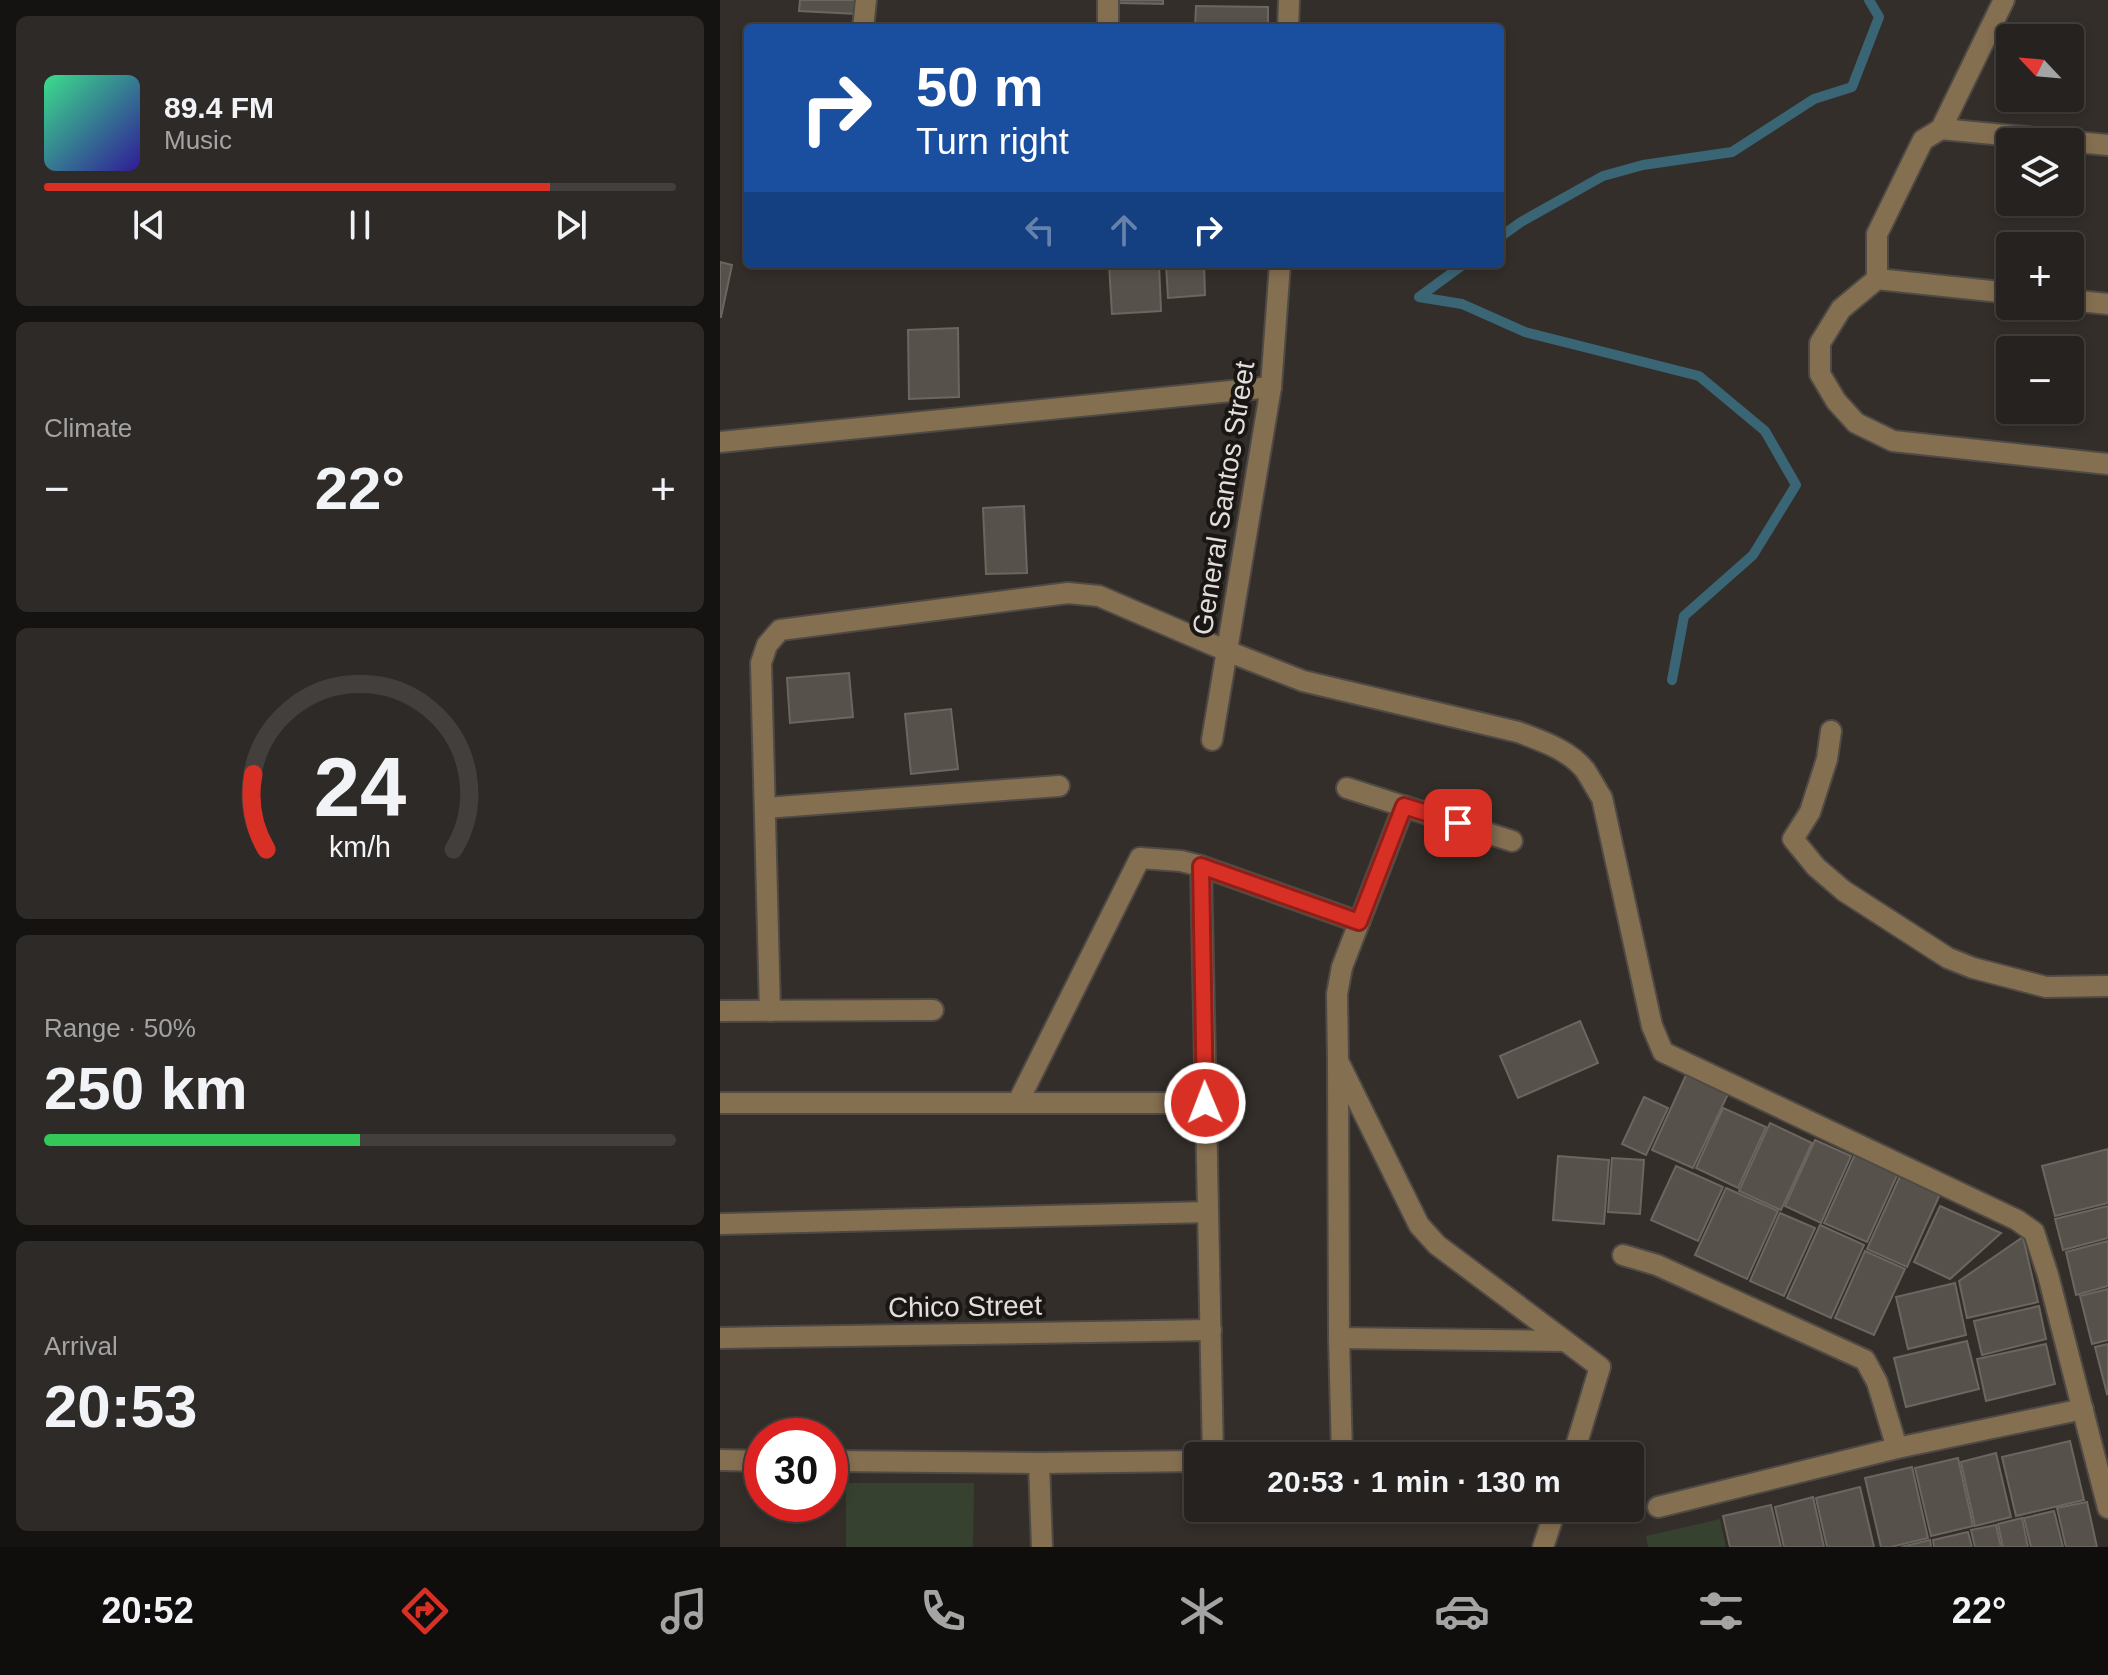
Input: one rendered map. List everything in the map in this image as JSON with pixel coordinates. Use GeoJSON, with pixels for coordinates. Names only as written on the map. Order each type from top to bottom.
{"type":"FeatureCollection","features":[{"type":"Feature","properties":{"kind":"street"},"geometry":{"type":"LineString","coordinates":[[863,24],[866,0]]}},
{"type":"Feature","properties":{"kind":"street"},"geometry":{"type":"LineString","coordinates":[[1108,0],[1108,24]]}},
{"type":"Feature","properties":{"kind":"street"},"geometry":{"type":"LineString","coordinates":[[1288,24],[1289,0]]}},
{"type":"Feature","properties":{"kind":"street"},"geometry":{"type":"LineString","coordinates":[[1877,279],[1877,234],[1923,140],[1941,129],[2004,0]]}},
{"type":"Feature","properties":{"kind":"street"},"geometry":{"type":"LineString","coordinates":[[1941,129],[2108,145]]}},
{"type":"Feature","properties":{"kind":"street","name":"General Santos Street"},"geometry":{"type":"LineString","coordinates":[[1212,740],[1271,387],[1280,268]]}},
{"type":"Feature","properties":{"kind":"street"},"geometry":{"type":"LineString","coordinates":[[1996,292],[1877,279],[1841,309],[1820,343],[1820,374],[1836,401],[1856,423],[1893,441],[2108,464]]}},
{"type":"Feature","properties":{"kind":"street"},"geometry":{"type":"LineString","coordinates":[[2084,301],[2108,304]]}},
{"type":"Feature","properties":{"kind":"street"},"geometry":{"type":"LineString","coordinates":[[720,442],[1271,387]]}},
{"type":"Feature","properties":{"kind":"street"},"geometry":{"type":"LineString","coordinates":[[770,1011],[761,663],[767,645],[780,630],[1068,593],[1099,596],[1303,681],[1518,732],[1566,753],[1584,769],[1602,798],[1652,1026],[1663,1052],[2017,1220],[2034,1232],[2108,1508]]}},
{"type":"Feature","properties":{"kind":"street"},"geometry":{"type":"LineString","coordinates":[[1831,731],[1827,759],[1810,812],[1793,839],[1816,867],[1844,891],[1948,958],[1973,968],[2046,987],[2108,986]]}},
{"type":"Feature","properties":{"kind":"street"},"geometry":{"type":"LineString","coordinates":[[765,808],[1059,786]]}},
{"type":"Feature","properties":{"kind":"street"},"geometry":{"type":"LineString","coordinates":[[1347,788],[1512,841]]}},
{"type":"Feature","properties":{"kind":"street"},"geometry":{"type":"LineString","coordinates":[[1342,1442],[1337,994],[1342,967],[1404,806]]}},
{"type":"Feature","properties":{"kind":"street"},"geometry":{"type":"LineString","coordinates":[[1018,1102],[1140,858],[1201,866],[1359,922]]}},
{"type":"Feature","properties":{"kind":"street"},"geometry":{"type":"LineString","coordinates":[[1201,866],[1213,1442]]}},
{"type":"Feature","properties":{"kind":"street"},"geometry":{"type":"LineString","coordinates":[[720,1011],[933,1010]]}},
{"type":"Feature","properties":{"kind":"street"},"geometry":{"type":"LineString","coordinates":[[1338,1061],[1419,1225],[1437,1245],[1600,1367],[1577,1442]]}},
{"type":"Feature","properties":{"kind":"street"},"geometry":{"type":"LineString","coordinates":[[720,1103],[1205,1103]]}},
{"type":"Feature","properties":{"kind":"street"},"geometry":{"type":"LineString","coordinates":[[720,1224],[1208,1212]]}},
{"type":"Feature","properties":{"kind":"street"},"geometry":{"type":"LineString","coordinates":[[1623,1255],[1657,1265],[1865,1360],[1877,1382],[1897,1448]]}},
{"type":"Feature","properties":{"kind":"street","name":"Chico Street"},"geometry":{"type":"LineString","coordinates":[[720,1338],[1211,1330]]}},
{"type":"Feature","properties":{"kind":"street"},"geometry":{"type":"LineString","coordinates":[[1339,1338],[1565,1341]]}},
{"type":"Feature","properties":{"kind":"street"},"geometry":{"type":"LineString","coordinates":[[1658,1507],[1897,1448],[2083,1409]]}},
{"type":"Feature","properties":{"kind":"street"},"geometry":{"type":"LineString","coordinates":[[720,1460],[744,1461]]}},
{"type":"Feature","properties":{"kind":"street"},"geometry":{"type":"LineString","coordinates":[[848,1461],[1184,1461]]}},
{"type":"Feature","properties":{"kind":"street"},"geometry":{"type":"LineString","coordinates":[[1039,1463],[1042,1547]]}},
{"type":"Feature","properties":{"kind":"street"},"geometry":{"type":"LineString","coordinates":[[1543,1547],[1551,1522]]}},
{"type":"Feature","properties":{"kind":"green space"},"geometry":{"type":"Polygon","coordinates":[[[848,1483],[974,1483],[973,1547],[846,1547],[848,1483]]]}},
{"type":"Feature","properties":{"kind":"green space"},"geometry":{"type":"Polygon","coordinates":[[[1720,1519],[1726,1547],[1648,1547],[1646,1536],[1720,1519]]]}},
{"type":"Feature","properties":{"kind":"building"},"geometry":{"type":"Polygon","coordinates":[[[800,0],[858,0],[857,14],[799,11],[800,0]]]}},
{"type":"Feature","properties":{"kind":"building"},"geometry":{"type":"Polygon","coordinates":[[[1118,0],[1163,0],[1163,4],[1118,3],[1118,0]]]}},
{"type":"Feature","properties":{"kind":"building"},"geometry":{"type":"Polygon","coordinates":[[[1196,6],[1268,7],[1268,24],[1195,24],[1196,6]]]}},
{"type":"Feature","properties":{"kind":"building"},"geometry":{"type":"Polygon","coordinates":[[[720,262],[732,265],[721,317],[720,317],[720,262]]]}},
{"type":"Feature","properties":{"kind":"building"},"geometry":{"type":"Polygon","coordinates":[[[1109,268],[1159,268],[1161,311],[1112,314],[1109,268]]]}},
{"type":"Feature","properties":{"kind":"building"},"geometry":{"type":"Polygon","coordinates":[[[1166,268],[1204,268],[1205,295],[1168,298],[1166,268]]]}},
{"type":"Feature","properties":{"kind":"building"},"geometry":{"type":"Polygon","coordinates":[[[958,328],[959,397],[909,399],[908,330],[958,328]]]}},
{"type":"Feature","properties":{"kind":"building"},"geometry":{"type":"Polygon","coordinates":[[[1024,506],[1027,573],[986,574],[983,508],[1024,506]]]}},
{"type":"Feature","properties":{"kind":"building"},"geometry":{"type":"Polygon","coordinates":[[[849,673],[853,717],[790,723],[787,678],[849,673]]]}},
{"type":"Feature","properties":{"kind":"building"},"geometry":{"type":"Polygon","coordinates":[[[951,709],[958,769],[911,774],[905,714],[951,709]]]}},
{"type":"Feature","properties":{"kind":"building"},"geometry":{"type":"Polygon","coordinates":[[[1580,1021],[1598,1063],[1518,1098],[1500,1056],[1580,1021]]]}},
{"type":"Feature","properties":{"kind":"building"},"geometry":{"type":"Polygon","coordinates":[[[1686,1075],[1728,1094],[1693,1168],[1652,1150],[1686,1075]]]}},
{"type":"Feature","properties":{"kind":"building"},"geometry":{"type":"Polygon","coordinates":[[[1644,1097],[1668,1108],[1646,1155],[1622,1144],[1644,1097]]]}},
{"type":"Feature","properties":{"kind":"building"},"geometry":{"type":"Polygon","coordinates":[[[1723,1108],[1766,1127],[1738,1188],[1696,1168],[1723,1108]]]}},
{"type":"Feature","properties":{"kind":"building"},"geometry":{"type":"Polygon","coordinates":[[[1770,1123],[1812,1143],[1781,1210],[1739,1191],[1770,1123]]]}},
{"type":"Feature","properties":{"kind":"building"},"geometry":{"type":"Polygon","coordinates":[[[1815,1140],[1851,1156],[1821,1223],[1785,1206],[1815,1140]]]}},
{"type":"Feature","properties":{"kind":"building"},"geometry":{"type":"Polygon","coordinates":[[[2108,1149],[2108,1203],[2055,1216],[2042,1166],[2108,1149]]]}},
{"type":"Feature","properties":{"kind":"building"},"geometry":{"type":"Polygon","coordinates":[[[1856,1152],[1899,1171],[1867,1242],[1824,1223],[1856,1152]]]}},
{"type":"Feature","properties":{"kind":"building"},"geometry":{"type":"Polygon","coordinates":[[[1558,1156],[1609,1160],[1604,1224],[1553,1220],[1558,1156]]]}},
{"type":"Feature","properties":{"kind":"building"},"geometry":{"type":"Polygon","coordinates":[[[1612,1158],[1644,1160],[1640,1214],[1608,1212],[1612,1158]]]}},
{"type":"Feature","properties":{"kind":"building"},"geometry":{"type":"Polygon","coordinates":[[[1676,1166],[1723,1187],[1698,1241],[1651,1220],[1676,1166]]]}},
{"type":"Feature","properties":{"kind":"building"},"geometry":{"type":"Polygon","coordinates":[[[1901,1174],[1941,1192],[1907,1267],[1867,1249],[1901,1174]]]}},
{"type":"Feature","properties":{"kind":"building"},"geometry":{"type":"Polygon","coordinates":[[[1726,1188],[1778,1211],[1747,1279],[1695,1255],[1726,1188]]]}},
{"type":"Feature","properties":{"kind":"building"},"geometry":{"type":"Polygon","coordinates":[[[1940,1206],[2001,1233],[1950,1279],[1914,1262],[1940,1206]]]}},
{"type":"Feature","properties":{"kind":"building"},"geometry":{"type":"Polygon","coordinates":[[[2108,1206],[2108,1238],[2063,1250],[2055,1219],[2108,1206]]]}},
{"type":"Feature","properties":{"kind":"building"},"geometry":{"type":"Polygon","coordinates":[[[1780,1213],[1815,1228],[1784,1296],[1750,1281],[1780,1213]]]}},
{"type":"Feature","properties":{"kind":"building"},"geometry":{"type":"Polygon","coordinates":[[[1820,1225],[1864,1245],[1831,1318],[1787,1298],[1820,1225]]]}},
{"type":"Feature","properties":{"kind":"building"},"geometry":{"type":"Polygon","coordinates":[[[2023,1237],[2038,1302],[1967,1318],[1959,1281],[2023,1237]]]}},
{"type":"Feature","properties":{"kind":"building"},"geometry":{"type":"Polygon","coordinates":[[[2108,1241],[2108,1286],[2076,1295],[2066,1252],[2108,1241]]]}},
{"type":"Feature","properties":{"kind":"building"},"geometry":{"type":"Polygon","coordinates":[[[1865,1251],[1905,1269],[1874,1335],[1835,1318],[1865,1251]]]}},
{"type":"Feature","properties":{"kind":"building"},"geometry":{"type":"Polygon","coordinates":[[[1955,1283],[1966,1335],[1908,1349],[1896,1297],[1955,1283]]]}},
{"type":"Feature","properties":{"kind":"building"},"geometry":{"type":"Polygon","coordinates":[[[2108,1289],[2108,1340],[2092,1344],[2080,1296],[2108,1289]]]}},
{"type":"Feature","properties":{"kind":"building"},"geometry":{"type":"Polygon","coordinates":[[[2039,1306],[2046,1339],[1982,1355],[1974,1321],[2039,1306]]]}},
{"type":"Feature","properties":{"kind":"building"},"geometry":{"type":"Polygon","coordinates":[[[1967,1341],[1979,1389],[1906,1407],[1894,1358],[1967,1341]]]}},
{"type":"Feature","properties":{"kind":"building"},"geometry":{"type":"Polygon","coordinates":[[[2046,1344],[2055,1384],[1986,1401],[1977,1359],[2046,1344]]]}},
{"type":"Feature","properties":{"kind":"building"},"geometry":{"type":"Polygon","coordinates":[[[2108,1344],[2108,1393],[2107,1394],[2095,1347],[2108,1344]]]}},
{"type":"Feature","properties":{"kind":"building"},"geometry":{"type":"Polygon","coordinates":[[[2070,1441],[2084,1500],[2016,1516],[2002,1457],[2070,1441]]]}},
{"type":"Feature","properties":{"kind":"building"},"geometry":{"type":"Polygon","coordinates":[[[1996,1453],[2011,1517],[1975,1526],[1961,1462],[1996,1453]]]}},
{"type":"Feature","properties":{"kind":"building"},"geometry":{"type":"Polygon","coordinates":[[[1958,1458],[1973,1526],[1931,1536],[1915,1468],[1958,1458]]]}},
{"type":"Feature","properties":{"kind":"building"},"geometry":{"type":"Polygon","coordinates":[[[1912,1467],[1928,1538],[1881,1547],[1865,1478],[1912,1467]]]}},
{"type":"Feature","properties":{"kind":"building"},"geometry":{"type":"Polygon","coordinates":[[[1860,1487],[1874,1547],[1827,1547],[1816,1498],[1860,1487]]]}},
{"type":"Feature","properties":{"kind":"building"},"geometry":{"type":"Polygon","coordinates":[[[1813,1497],[1824,1547],[1784,1547],[1775,1507],[1813,1497]]]}},
{"type":"Feature","properties":{"kind":"building"},"geometry":{"type":"Polygon","coordinates":[[[2087,1502],[2097,1547],[2066,1547],[2057,1508],[2087,1502]]]}},
{"type":"Feature","properties":{"kind":"building"},"geometry":{"type":"Polygon","coordinates":[[[1771,1505],[1781,1547],[1730,1547],[1723,1516],[1771,1505]]]}},
{"type":"Feature","properties":{"kind":"building"},"geometry":{"type":"Polygon","coordinates":[[[2054,1511],[2063,1547],[2031,1547],[2024,1518],[2054,1511]]]}},
{"type":"Feature","properties":{"kind":"building"},"geometry":{"type":"Polygon","coordinates":[[[2022,1518],[2028,1547],[2003,1547],[1998,1524],[2022,1518]]]}},
{"type":"Feature","properties":{"kind":"building"},"geometry":{"type":"Polygon","coordinates":[[[1996,1525],[2001,1547],[1975,1547],[1971,1530],[1996,1525]]]}},
{"type":"Feature","properties":{"kind":"building"},"geometry":{"type":"Polygon","coordinates":[[[1968,1532],[1972,1547],[1934,1547],[1933,1540],[1968,1532]]]}},
{"type":"Feature","properties":{"kind":"building"},"geometry":{"type":"Polygon","coordinates":[[[1930,1540],[1931,1547],[1901,1547],[1930,1540]]]}},
{"type":"Feature","properties":{"kind":"waterway"},"geometry":{"type":"LineString","coordinates":[[1504,234],[1603,176],[1643,165],[1732,152],[1814,99],[1852,87],[1879,17],[1869,0]]}},
{"type":"Feature","properties":{"kind":"waterway"},"geometry":{"type":"LineString","coordinates":[[1459,268],[1419,297],[1462,304],[1525,332],[1699,376],[1765,431],[1796,485],[1753,555],[1684,616],[1672,680]]}},
{"type":"Feature","properties":{"kind":"route"},"geometry":{"type":"LineString","coordinates":[[1205,1103],[1201,866],[1359,922],[1404,806],[1458,823]]}}]}
